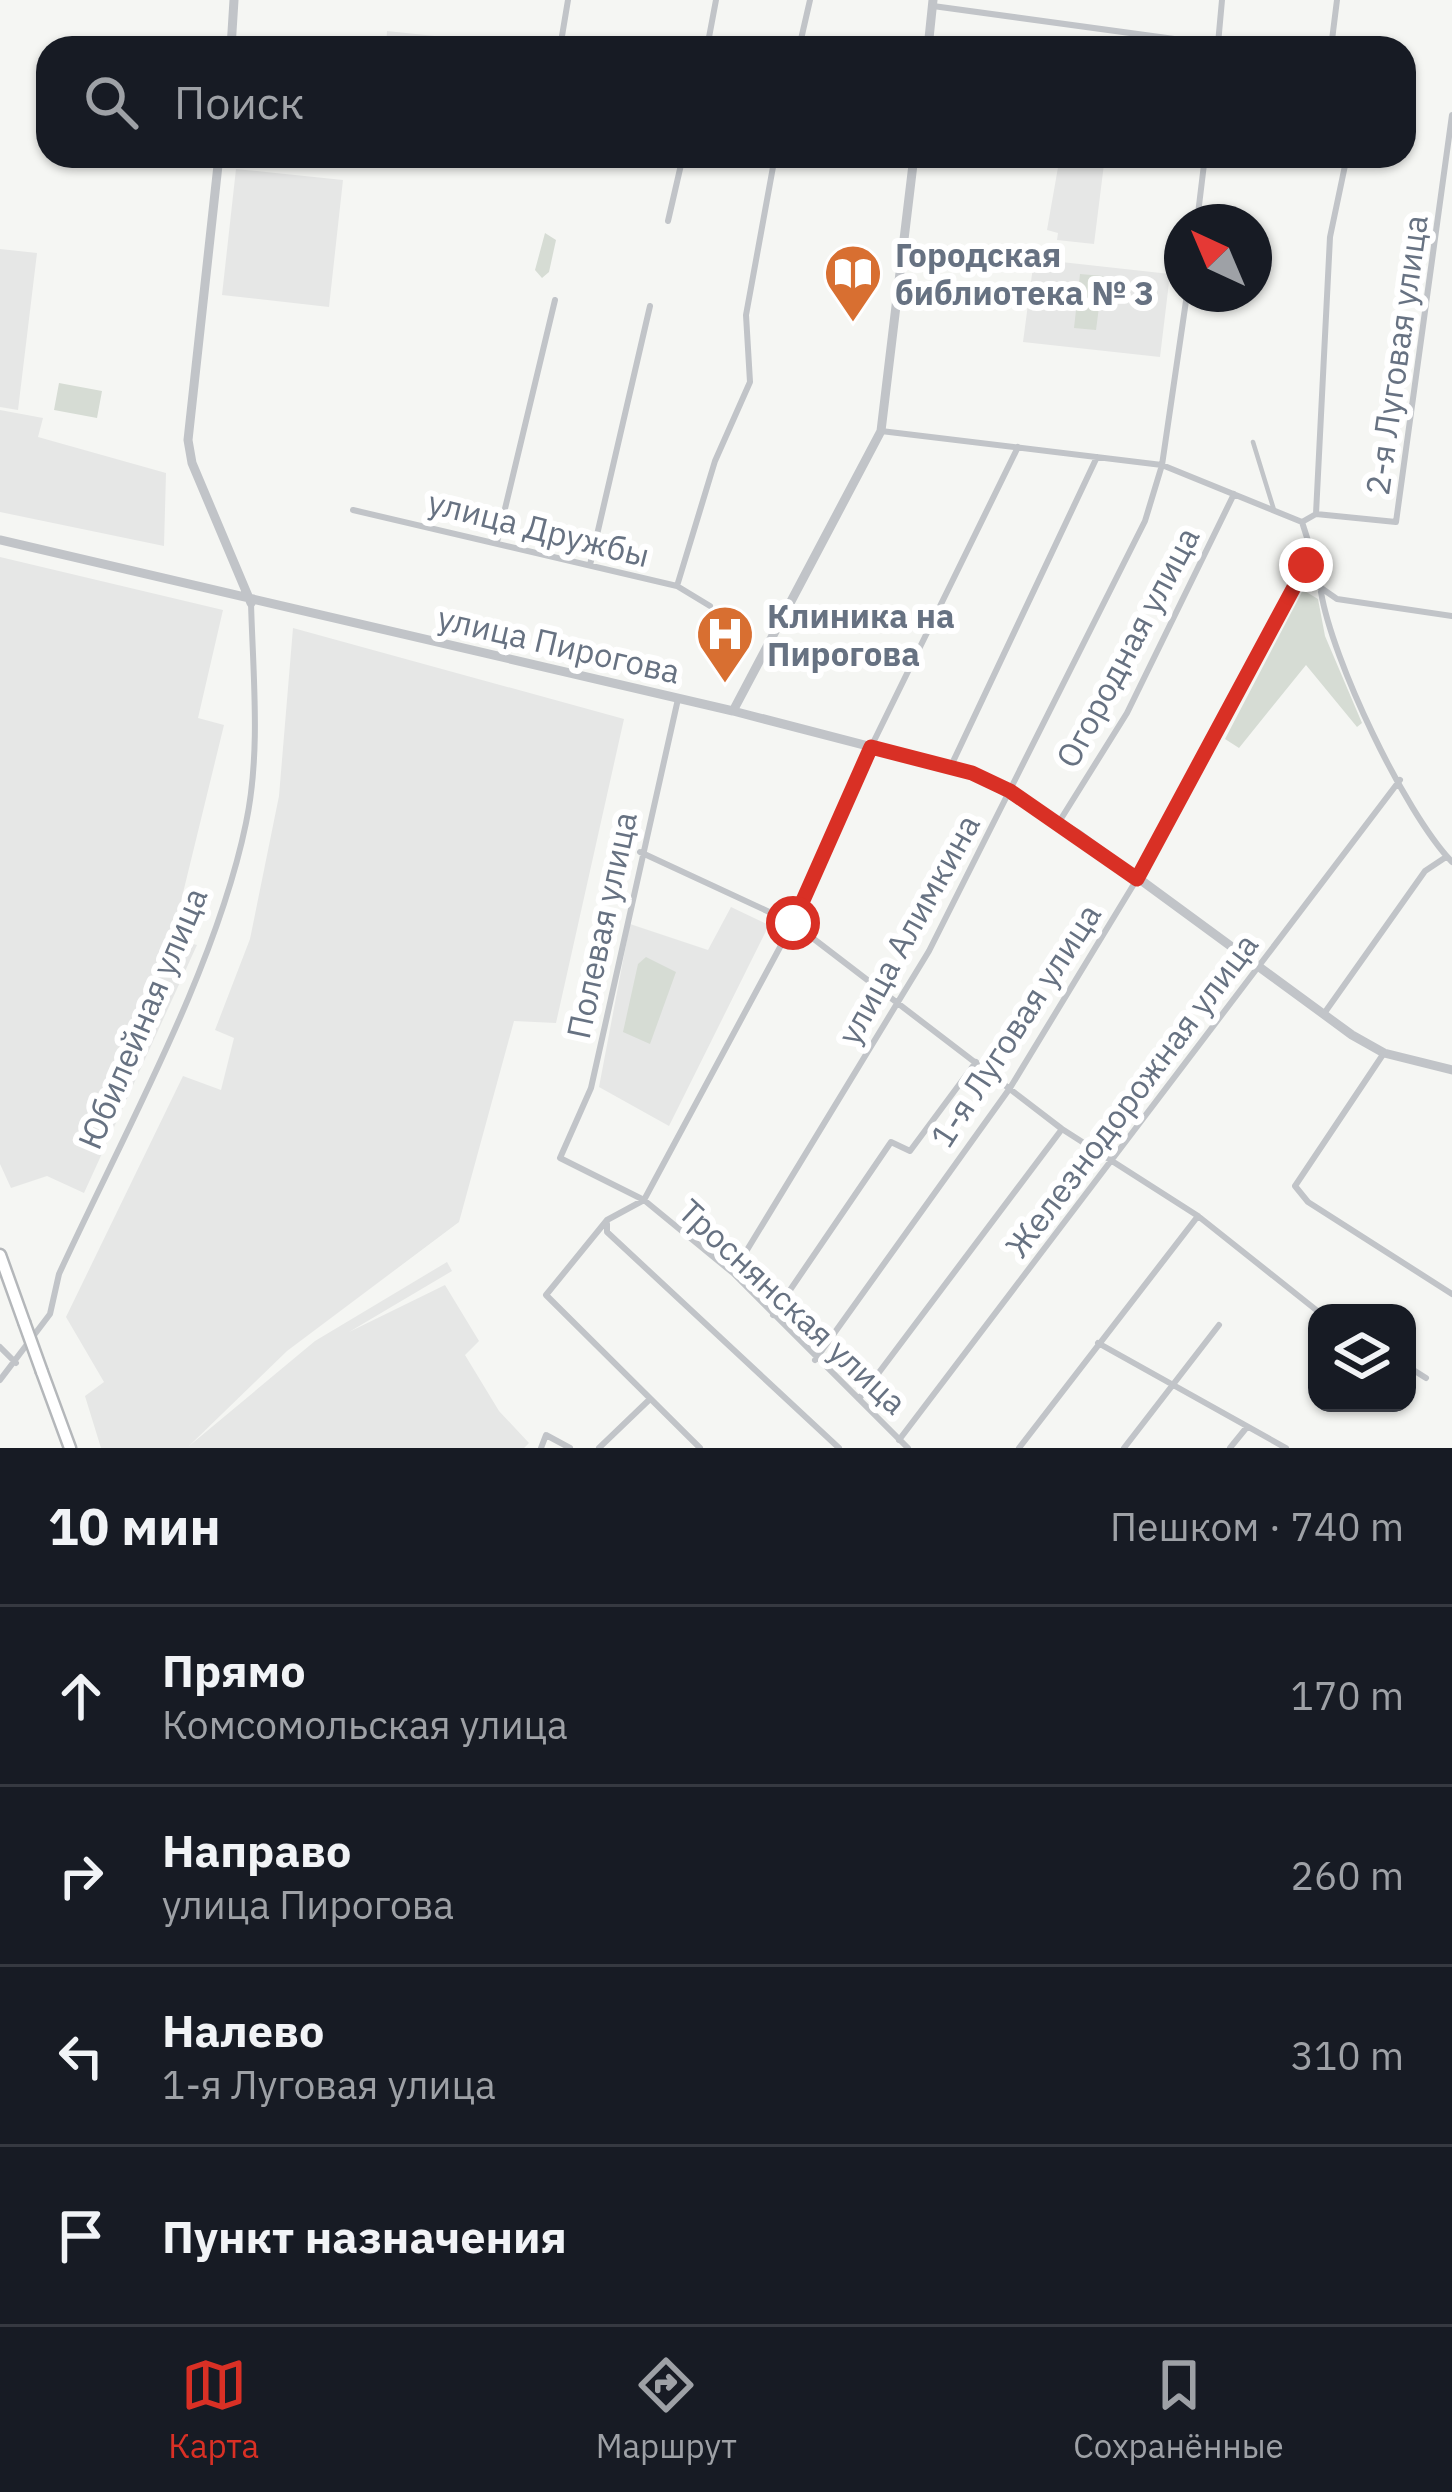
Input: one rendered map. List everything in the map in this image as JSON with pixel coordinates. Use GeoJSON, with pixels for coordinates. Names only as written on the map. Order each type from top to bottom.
{"type":"FeatureCollection","features":[{"type":"Feature","properties":{"kind":"highway"},"geometry":{"type":"LineString","coordinates":[[0,1255],[70,1448]]}},
{"type":"Feature","properties":{"kind":"street"},"geometry":{"type":"LineString","coordinates":[[232,36],[234,0]]}},
{"type":"Feature","properties":{"kind":"street"},"geometry":{"type":"LineString","coordinates":[[562,36],[568,0]]}},
{"type":"Feature","properties":{"kind":"street"},"geometry":{"type":"LineString","coordinates":[[709,36],[716,0]]}},
{"type":"Feature","properties":{"kind":"street"},"geometry":{"type":"LineString","coordinates":[[802,36],[810,0]]}},
{"type":"Feature","properties":{"kind":"street"},"geometry":{"type":"LineString","coordinates":[[1219,36],[1222,0]]}},
{"type":"Feature","properties":{"kind":"street"},"geometry":{"type":"LineString","coordinates":[[1332,36],[1337,0]]}},
{"type":"Feature","properties":{"kind":"street"},"geometry":{"type":"LineString","coordinates":[[929,36],[933,3],[1152,36]]}},
{"type":"Feature","properties":{"kind":"street","name":"2-я Луговая улица"},"geometry":{"type":"LineString","coordinates":[[1316,514],[1396,522],[1452,115]]}},
{"type":"Feature","properties":{"kind":"street","name":"Юбилейная улица"},"geometry":{"type":"LineString","coordinates":[[0,1380],[41,1330],[59,1274],[205,955],[248,818],[254,734],[251,603],[192,464],[188,440],[218,168]]}},
{"type":"Feature","properties":{"kind":"street"},"geometry":{"type":"LineString","coordinates":[[668,221],[680,168]]}},
{"type":"Feature","properties":{"kind":"street"},"geometry":{"type":"LineString","coordinates":[[677,586],[715,461],[750,382],[746,315],[773,168]]}},
{"type":"Feature","properties":{"kind":"street"},"geometry":{"type":"LineString","coordinates":[[734,711],[880,431],[913,168]]}},
{"type":"Feature","properties":{"kind":"street"},"geometry":{"type":"LineString","coordinates":[[1199,204],[1204,168]]}},
{"type":"Feature","properties":{"kind":"street"},"geometry":{"type":"LineString","coordinates":[[1302,522],[1316,514],[1330,237],[1344,168]]}},
{"type":"Feature","properties":{"kind":"street"},"geometry":{"type":"LineString","coordinates":[[496,542],[555,300]]}},
{"type":"Feature","properties":{"kind":"street"},"geometry":{"type":"LineString","coordinates":[[590,565],[650,306]]}},
{"type":"Feature","properties":{"kind":"street","name":"улица Алимкина"},"geometry":{"type":"LineString","coordinates":[[733,1274],[898,1005],[1145,521],[1162,465],[1184,312]]}},
{"type":"Feature","properties":{"kind":"street"},"geometry":{"type":"LineString","coordinates":[[880,431],[1162,465],[1302,522],[1310,547],[1304,576],[1321,592],[1452,616]]}},
{"type":"Feature","properties":{"kind":"street"},"geometry":{"type":"LineString","coordinates":[[1253,442],[1274,510]]}},
{"type":"Feature","properties":{"kind":"street"},"geometry":{"type":"LineString","coordinates":[[700,1448],[546,1295],[607,1220],[644,1200],[793,923],[871,747],[1018,447]]}},
{"type":"Feature","properties":{"kind":"street"},"geometry":{"type":"LineString","coordinates":[[950,767],[1097,457]]}},
{"type":"Feature","properties":{"kind":"street","name":"Огородная улица"},"geometry":{"type":"LineString","coordinates":[[1059,822],[1127,713],[1234,494]]}},
{"type":"Feature","properties":{"kind":"street","name":"улица Дружбы"},"geometry":{"type":"LineString","coordinates":[[353,509],[677,586],[710,606]]}},
{"type":"Feature","properties":{"kind":"street","name":"улица Пирогова"},"geometry":{"type":"LineString","coordinates":[[0,540],[251,603],[734,711],[950,767],[1010,791],[1059,822],[1323,1015],[1384,1053],[1452,1070]]}},
{"type":"Feature","properties":{"kind":"street","name":"1-я Луговая улица"},"geometry":{"type":"LineString","coordinates":[[815,1360],[1010,1088],[1137,879],[1304,576]]}},
{"type":"Feature","properties":{"kind":"street"},"geometry":{"type":"LineString","coordinates":[[1321,592],[1328,635],[1400,780],[1449,859],[1425,871],[1323,1015]]}},
{"type":"Feature","properties":{"kind":"street","name":"Полевая улица"},"geometry":{"type":"LineString","coordinates":[[560,1158],[591,1088],[678,698]]}},
{"type":"Feature","properties":{"kind":"street","name":"Железнодорожная улица"},"geometry":{"type":"LineString","coordinates":[[899,1440],[1400,780]]}},
{"type":"Feature","properties":{"kind":"street"},"geometry":{"type":"LineString","coordinates":[[640,852],[793,923],[1062,1129],[1198,1216],[1309,1304]]}},
{"type":"Feature","properties":{"kind":"street"},"geometry":{"type":"LineString","coordinates":[[1384,1053],[1295,1186],[1308,1202],[1452,1294]]}},
{"type":"Feature","properties":{"kind":"street"},"geometry":{"type":"LineString","coordinates":[[773,1315],[891,1142],[910,1151],[976,1062]]}},
{"type":"Feature","properties":{"kind":"street"},"geometry":{"type":"LineString","coordinates":[[858,1401],[1062,1129]]}},
{"type":"Feature","properties":{"kind":"street","name":"Троснянская улица"},"geometry":{"type":"LineString","coordinates":[[560,1158],[644,1200],[733,1274],[908,1448]]}},
{"type":"Feature","properties":{"kind":"street"},"geometry":{"type":"LineString","coordinates":[[1019,1448],[1198,1216]]}},
{"type":"Feature","properties":{"kind":"street"},"geometry":{"type":"LineString","coordinates":[[607,1220],[607,1232],[839,1448]]}},
{"type":"Feature","properties":{"kind":"street"},"geometry":{"type":"LineString","coordinates":[[1124,1448],[1219,1325]]}},
{"type":"Feature","properties":{"kind":"street"},"geometry":{"type":"LineString","coordinates":[[1098,1343],[1286,1448]]}},
{"type":"Feature","properties":{"kind":"street"},"geometry":{"type":"LineString","coordinates":[[0,1347],[16,1363]]}},
{"type":"Feature","properties":{"kind":"street"},"geometry":{"type":"LineString","coordinates":[[1416,1372],[1426,1378]]}},
{"type":"Feature","properties":{"kind":"street"},"geometry":{"type":"LineString","coordinates":[[598,1448],[650,1399]]}},
{"type":"Feature","properties":{"kind":"street"},"geometry":{"type":"LineString","coordinates":[[1230,1448],[1247,1426]]}},
{"type":"Feature","properties":{"kind":"street"},"geometry":{"type":"LineString","coordinates":[[541,1448],[546,1435],[570,1448]]}},
{"type":"Feature","properties":{"kind":"shaded area"},"geometry":{"type":"Polygon","coordinates":[[[387,31],[435,36],[387,36],[387,31]]]}},
{"type":"Feature","properties":{"kind":"shaded area"},"geometry":{"type":"Polygon","coordinates":[[[1058,168],[1104,168],[1094,244],[1057,240],[1058,233],[1047,230],[1058,168]]]}},
{"type":"Feature","properties":{"kind":"shaded area"},"geometry":{"type":"Polygon","coordinates":[[[236,169],[343,180],[329,307],[222,295],[236,169]]]}},
{"type":"Feature","properties":{"kind":"shaded area"},"geometry":{"type":"Polygon","coordinates":[[[545,233],[556,240],[549,272],[542,278],[535,270],[545,233]]]}},
{"type":"Feature","properties":{"kind":"shaded area"},"geometry":{"type":"Polygon","coordinates":[[[0,249],[37,253],[18,410],[0,407],[0,249]]]}},
{"type":"Feature","properties":{"kind":"shaded area"},"geometry":{"type":"Polygon","coordinates":[[[1034,259],[1164,273],[1160,357],[1023,342],[1034,259]]]}},
{"type":"Feature","properties":{"kind":"shaded area"},"geometry":{"type":"Polygon","coordinates":[[[1080,274],[1103,276],[1096,330],[1074,328],[1080,274]]]}},
{"type":"Feature","properties":{"kind":"shaded area"},"geometry":{"type":"Polygon","coordinates":[[[59,383],[102,391],[97,418],[54,410],[59,383]]]}},
{"type":"Feature","properties":{"kind":"shaded area"},"geometry":{"type":"Polygon","coordinates":[[[0,410],[43,418],[38,437],[166,473],[164,546],[0,512],[0,410]]]}},
{"type":"Feature","properties":{"kind":"shaded area"},"geometry":{"type":"Polygon","coordinates":[[[0,557],[223,610],[198,718],[224,725],[172,938],[197,945],[84,1193],[47,1176],[11,1188],[0,1164],[0,557]]]}},
{"type":"Feature","properties":{"kind":"shaded area"},"geometry":{"type":"Polygon","coordinates":[[[1303,590],[1318,599],[1325,636],[1362,723],[1357,727],[1306,665],[1239,748],[1225,739],[1303,590]]]}},
{"type":"Feature","properties":{"kind":"shaded area"},"geometry":{"type":"Polygon","coordinates":[[[293,628],[624,719],[556,1023],[514,1021],[459,1222],[287,1351],[189,1446],[315,1341],[447,1262],[452,1271],[349,1332],[445,1285],[479,1341],[465,1355],[499,1411],[529,1443],[524,1448],[101,1448],[85,1396],[104,1382],[66,1317],[183,1076],[221,1090],[234,1038],[215,1030],[250,939],[279,796],[293,628]]]}},
{"type":"Feature","properties":{"kind":"shaded area"},"geometry":{"type":"Polygon","coordinates":[[[731,907],[769,925],[669,1126],[599,1087],[630,924],[708,950],[731,907]]]}},
{"type":"Feature","properties":{"kind":"shaded area"},"geometry":{"type":"Polygon","coordinates":[[[646,957],[676,972],[650,1044],[623,1032],[638,964],[646,957]]]}},
{"type":"Feature","properties":{"kind":"place","name":"Городская библиотека № 3"},"geometry":{"type":"Point","coordinates":[853,324]}},
{"type":"Feature","properties":{"kind":"place","name":"Клиника на Пирогова"},"geometry":{"type":"Point","coordinates":[725,685]}},
{"type":"Feature","properties":{"kind":"route"},"geometry":{"type":"LineString","coordinates":[[793,923],[871,747],[972,773],[1010,791],[1137,879],[1306,565]]}}]}
